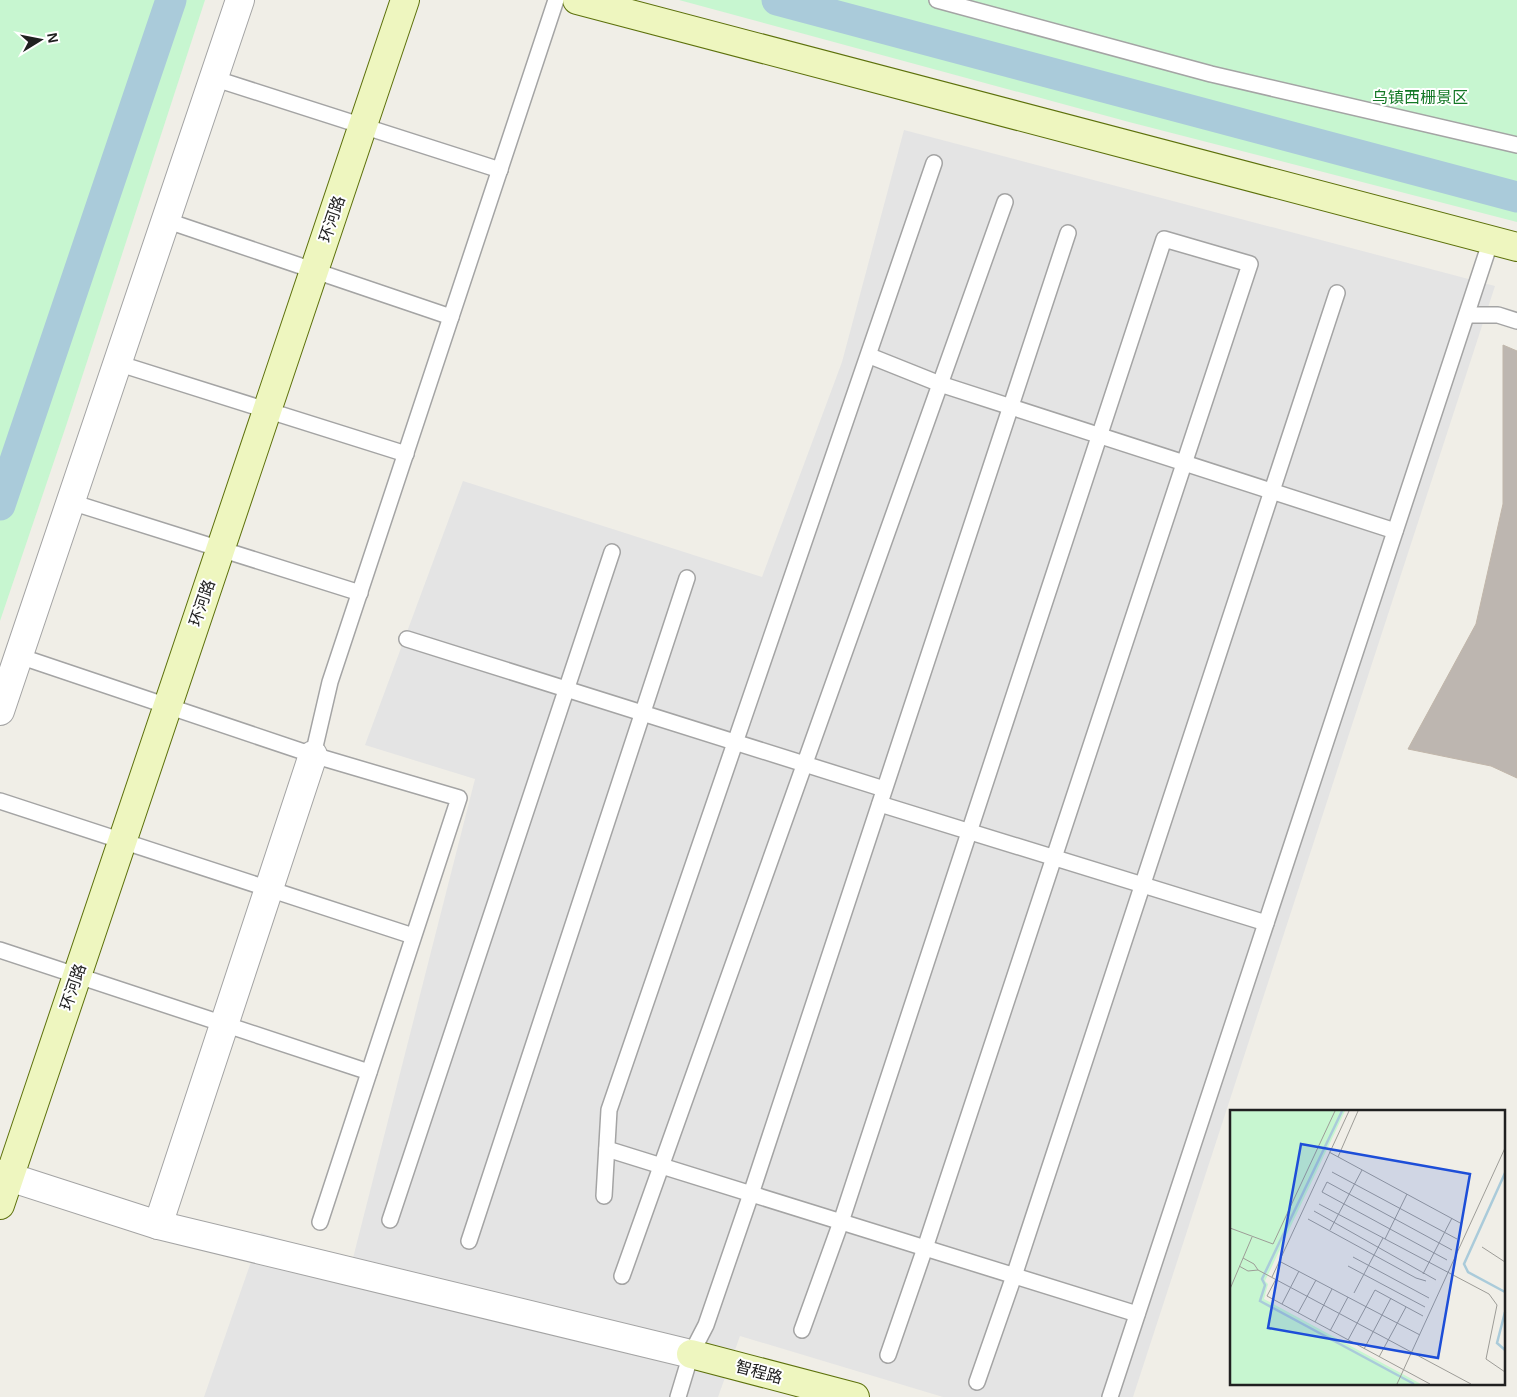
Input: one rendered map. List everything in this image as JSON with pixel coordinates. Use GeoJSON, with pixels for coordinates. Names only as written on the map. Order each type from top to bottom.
{"type":"FeatureCollection","features":[{"type":"Feature","properties":{"kind":"street"},"geometry":{"type":"LineString","coordinates":[[0,711],[240,0]]}},
{"type":"Feature","properties":{"kind":"street","name":"环河路"},"geometry":{"type":"LineString","coordinates":[[0,1206],[5,1176],[77,976],[405,0]]}},
{"type":"Feature","properties":{"kind":"street"},"geometry":{"type":"LineString","coordinates":[[577,0],[1504,243]]}},
{"type":"Feature","properties":{"kind":"street"},"geometry":{"type":"LineString","coordinates":[[158,1225],[314,755]]}},
{"type":"Feature","properties":{"kind":"street"},"geometry":{"type":"LineString","coordinates":[[5,1176],[158,1225],[691,1354]]}},
{"type":"Feature","properties":{"kind":"street","name":"智程路"},"geometry":{"type":"LineString","coordinates":[[691,1354],[855,1397]]}},
{"type":"Feature","properties":{"kind":"lane"},"geometry":{"type":"LineString","coordinates":[[314,755],[330,682],[556,0]]}},
{"type":"Feature","properties":{"kind":"lane"},"geometry":{"type":"LineString","coordinates":[[937,0],[1211,74],[1517,145]]}},
{"type":"Feature","properties":{"kind":"lane"},"geometry":{"type":"LineString","coordinates":[[213,78],[500,170]]}},
{"type":"Feature","properties":{"kind":"lane"},"geometry":{"type":"LineString","coordinates":[[604,1196],[610,1110],[735,742],[870,356],[934,163]]}},
{"type":"Feature","properties":{"kind":"lane"},"geometry":{"type":"LineString","coordinates":[[622,1276],[1005,202]]}},
{"type":"Feature","properties":{"kind":"lane"},"geometry":{"type":"LineString","coordinates":[[166,220],[451,317]]}},
{"type":"Feature","properties":{"kind":"lane"},"geometry":{"type":"LineString","coordinates":[[678,1397],[691,1354],[706,1325],[751,1194],[1068,233]]}},
{"type":"Feature","properties":{"kind":"lane"},"geometry":{"type":"LineString","coordinates":[[802,1330],[840,1222],[1164,239],[1250,264],[888,1355]]}},
{"type":"Feature","properties":{"kind":"lane"},"geometry":{"type":"LineString","coordinates":[[1110,1397],[1467,315],[1504,243]]}},
{"type":"Feature","properties":{"kind":"lane"},"geometry":{"type":"LineString","coordinates":[[977,1382],[1014,1276],[1337,292]]}},
{"type":"Feature","properties":{"kind":"lane"},"geometry":{"type":"LineString","coordinates":[[1467,315],[1498,316],[1517,320]]}},
{"type":"Feature","properties":{"kind":"lane"},"geometry":{"type":"LineString","coordinates":[[870,356],[940,384],[1395,531]]}},
{"type":"Feature","properties":{"kind":"lane"},"geometry":{"type":"LineString","coordinates":[[117,363],[406,454]]}},
{"type":"Feature","properties":{"kind":"lane"},"geometry":{"type":"LineString","coordinates":[[70,502],[360,593]]}},
{"type":"Feature","properties":{"kind":"lane"},"geometry":{"type":"LineString","coordinates":[[390,1220],[612,552]]}},
{"type":"Feature","properties":{"kind":"lane"},"geometry":{"type":"LineString","coordinates":[[468,1241],[687,578]]}},
{"type":"Feature","properties":{"kind":"lane"},"geometry":{"type":"LineString","coordinates":[[407,639],[804,764],[969,831],[1266,923]]}},
{"type":"Feature","properties":{"kind":"lane"},"geometry":{"type":"LineString","coordinates":[[18,656],[314,755],[459,798],[320,1222]]}},
{"type":"Feature","properties":{"kind":"lane"},"geometry":{"type":"LineString","coordinates":[[0,801],[413,936]]}},
{"type":"Feature","properties":{"kind":"lane"},"geometry":{"type":"LineString","coordinates":[[0,950],[369,1072]]}},
{"type":"Feature","properties":{"kind":"lane"},"geometry":{"type":"LineString","coordinates":[[607,1149],[1138,1314]]}},
{"type":"Feature","properties":{"kind":"green space"},"geometry":{"type":"Polygon","coordinates":[[[0,0],[205,0],[67,423],[0,621],[0,0]]]}},
{"type":"Feature","properties":{"kind":"green space","name":"乌镇西栅景区"},"geometry":{"type":"Polygon","coordinates":[[[679,0],[1517,0],[1517,222],[1129,122],[679,0]]]}},
{"type":"Feature","properties":{"kind":"shaded area"},"geometry":{"type":"Polygon","coordinates":[[[904,130],[1495,286],[1133,1397],[943,1397],[740,1336],[718,1397],[204,1397],[261,1233],[352,1262],[475,779],[365,745],[463,481],[762,577],[842,362],[904,130]]]}},
{"type":"Feature","properties":{"kind":"building"},"geometry":{"type":"Polygon","coordinates":[[[1503,345],[1517,351],[1517,778],[1491,766],[1408,749],[1476,624],[1503,504],[1503,345]]]}},
{"type":"Feature","properties":{"kind":"waterway"},"geometry":{"type":"LineString","coordinates":[[0,505],[171,0]]}},
{"type":"Feature","properties":{"kind":"waterway"},"geometry":{"type":"LineString","coordinates":[[777,0],[1517,197]]}}]}
